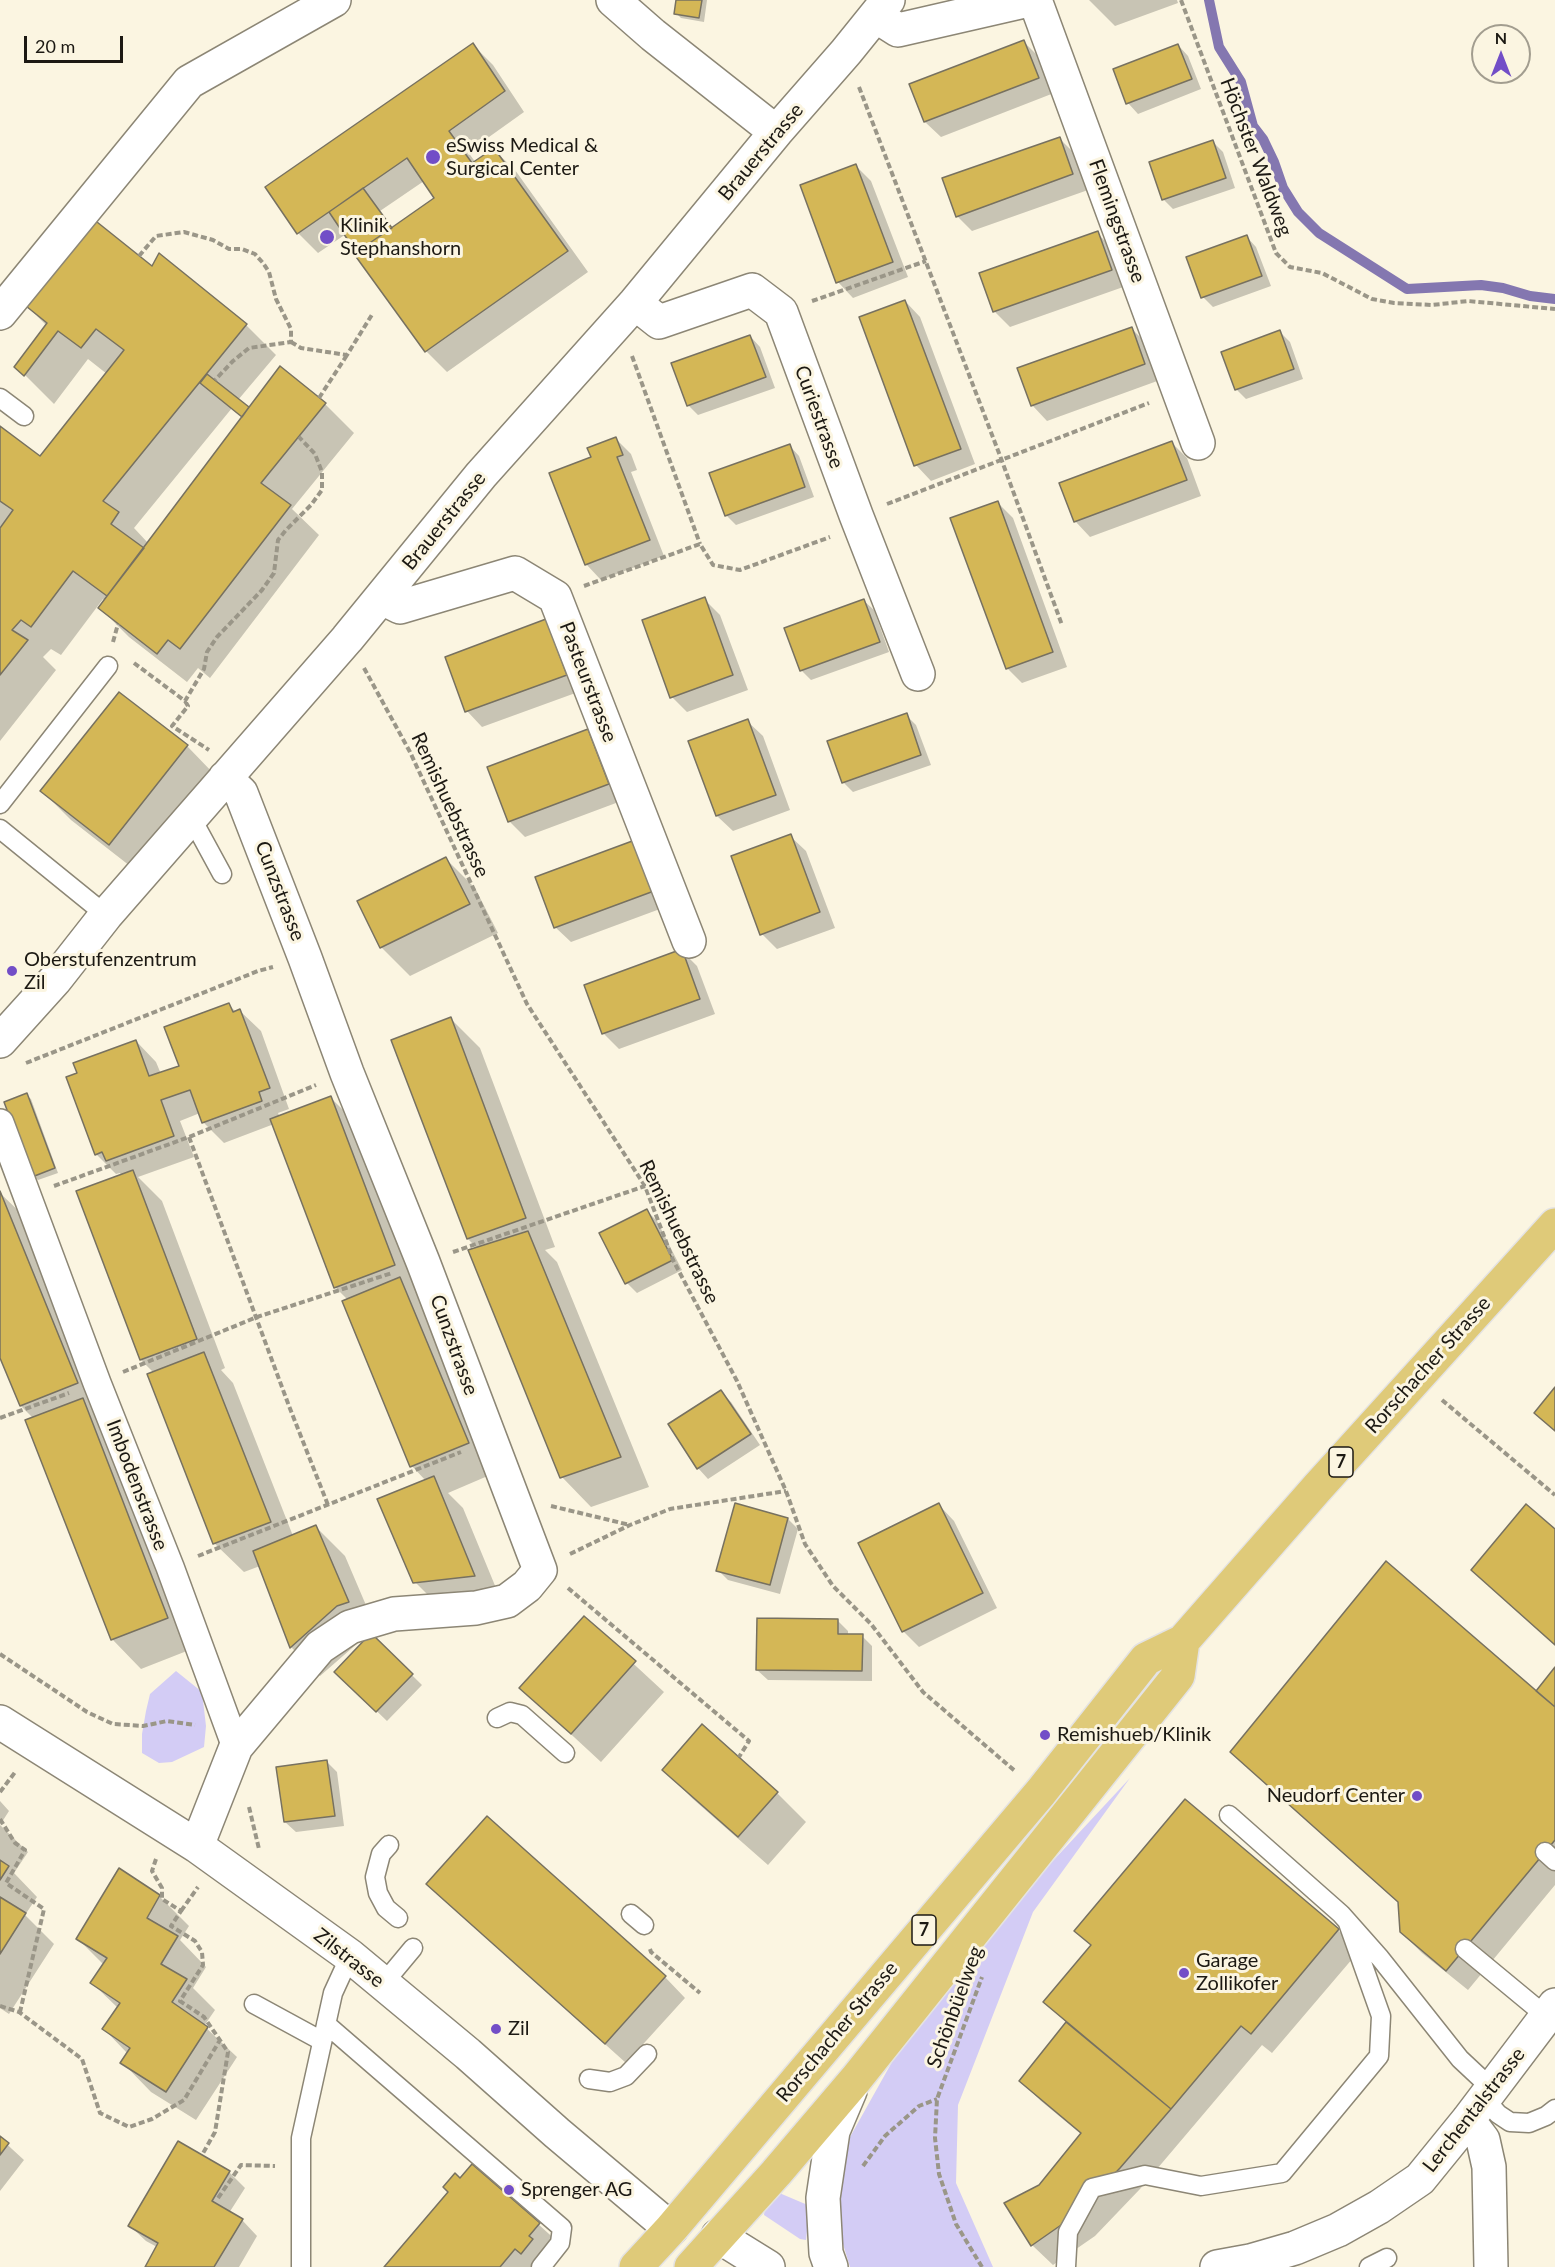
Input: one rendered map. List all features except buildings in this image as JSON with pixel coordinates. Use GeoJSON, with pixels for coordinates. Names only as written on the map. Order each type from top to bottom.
{"type":"FeatureCollection","features":[{"type":"Feature","properties":{"kind":"main road","name":"Rorschacher Strasse"},"geometry":{"type":"LineString","coordinates":[[636,2267],[671,2229],[1041,1792],[1146,1659],[1183,1641],[1318,1487],[1555,1225]]}},
{"type":"Feature","properties":{"kind":"main road","name":"7"},"geometry":{"type":"LineString","coordinates":[[691,2267],[776,2173],[856,2079],[1178,1676],[1183,1641]]}},
{"type":"Feature","properties":{"kind":"main road"},"geometry":{"type":"LineString","coordinates":[[679,2267],[671,2229],[718,2236]]}},
{"type":"Feature","properties":{"kind":"street"},"geometry":{"type":"LineString","coordinates":[[0,313],[189,82],[334,0]]}},
{"type":"Feature","properties":{"kind":"street"},"geometry":{"type":"LineString","coordinates":[[613,0],[653,35],[776,132]]}},
{"type":"Feature","properties":{"kind":"street"},"geometry":{"type":"LineString","coordinates":[[882,8],[898,30],[1029,0]]}},
{"type":"Feature","properties":{"kind":"street","name":"Flemingstrasse"},"geometry":{"type":"LineString","coordinates":[[1035,0],[1198,443]]}},
{"type":"Feature","properties":{"kind":"street","name":"Brauerstrasse"},"geometry":{"type":"LineString","coordinates":[[0,1041],[55,980],[106,915],[191,817],[222,767],[347,639],[481,475],[636,303],[776,132],[882,8]]}},
{"type":"Feature","properties":{"kind":"street"},"geometry":{"type":"LineString","coordinates":[[636,303],[659,322],[752,290],[781,312]]}},
{"type":"Feature","properties":{"kind":"street","name":"Curiestrasse"},"geometry":{"type":"LineString","coordinates":[[781,312],[858,521],[918,674]]}},
{"type":"Feature","properties":{"kind":"street","name":"Pasteurstrasse"},"geometry":{"type":"LineString","coordinates":[[381,598],[400,607],[515,573],[555,597],[689,941]]}},
{"type":"Feature","properties":{"kind":"street","name":"Cunzstrasse"},"geometry":{"type":"LineString","coordinates":[[222,767],[241,793],[540,1569]]}},
{"type":"Feature","properties":{"kind":"street","name":"Imbodenstrasse"},"geometry":{"type":"LineString","coordinates":[[0,1123],[170,1567],[232,1738]]}},
{"type":"Feature","properties":{"kind":"street"},"geometry":{"type":"LineString","coordinates":[[197,1846],[232,1738],[320,1647],[350,1627],[394,1614],[476,1608],[507,1601],[527,1587],[540,1569]]}},
{"type":"Feature","properties":{"kind":"street","name":"Zilstrasse"},"geometry":{"type":"LineString","coordinates":[[0,1722],[197,1846],[350,1956],[671,2229]]}},
{"type":"Feature","properties":{"kind":"street","name":"Lerchentalstrasse"},"geometry":{"type":"LineString","coordinates":[[1216,2267],[1250,2261],[1295,2248],[1338,2230],[1379,2207],[1420,2179],[1551,2011]]}},
{"type":"Feature","properties":{"kind":"street"},"geometry":{"type":"LineString","coordinates":[[831,2267],[826,2253],[823,2198],[833,2131],[856,2079]]}},
{"type":"Feature","properties":{"kind":"street"},"geometry":{"type":"LineString","coordinates":[[1481,2102],[1483,2140],[1489,2167],[1491,2267]]}},
{"type":"Feature","properties":{"kind":"street"},"geometry":{"type":"LineString","coordinates":[[718,2236],[768,2267]]}},
{"type":"Feature","properties":{"kind":"lane"},"geometry":{"type":"LineString","coordinates":[[0,398],[24,416]]}},
{"type":"Feature","properties":{"kind":"lane"},"geometry":{"type":"LineString","coordinates":[[0,804],[108,666]]}},
{"type":"Feature","properties":{"kind":"lane"},"geometry":{"type":"LineString","coordinates":[[191,817],[222,874]]}},
{"type":"Feature","properties":{"kind":"lane"},"geometry":{"type":"LineString","coordinates":[[0,829],[106,915]]}},
{"type":"Feature","properties":{"kind":"lane"},"geometry":{"type":"LineString","coordinates":[[497,1718],[510,1712],[522,1714],[565,1754]]}},
{"type":"Feature","properties":{"kind":"lane"},"geometry":{"type":"LineString","coordinates":[[1229,1815],[1348,1923],[1380,1958],[1460,2059],[1481,2102],[1510,2122],[1529,2123],[1546,2116],[1555,2109]]}},
{"type":"Feature","properties":{"kind":"lane"},"geometry":{"type":"LineString","coordinates":[[389,1845],[381,1854],[375,1877],[378,1893],[386,1908],[398,1918]]}},
{"type":"Feature","properties":{"kind":"lane"},"geometry":{"type":"LineString","coordinates":[[1066,2267],[1068,2232],[1092,2188],[1144,2175],[1201,2186],[1282,2173],[1379,2056],[1381,2016],[1348,1923]]}},
{"type":"Feature","properties":{"kind":"lane"},"geometry":{"type":"LineString","coordinates":[[383,1984],[413,1948]]}},
{"type":"Feature","properties":{"kind":"lane"},"geometry":{"type":"LineString","coordinates":[[1465,1949],[1551,2011]]}},
{"type":"Feature","properties":{"kind":"lane"},"geometry":{"type":"LineString","coordinates":[[302,2267],[301,2138],[333,1993],[350,1956]]}},
{"type":"Feature","properties":{"kind":"lane"},"geometry":{"type":"LineString","coordinates":[[254,2004],[324,2033],[562,2228],[561,2243],[541,2267]]}},
{"type":"Feature","properties":{"kind":"lane"},"geometry":{"type":"LineString","coordinates":[[590,2079],[609,2082],[626,2076],[647,2054]]}},
{"type":"Feature","properties":{"kind":"lane"},"geometry":{"type":"LineString","coordinates":[[1369,2267],[1387,2258]]}},
{"type":"Feature","properties":{"kind":"path","name":"Höchster Waldweg"},"geometry":{"type":"LineString","coordinates":[[1182,0],[1276,253],[1290,267],[1322,273],[1372,299],[1394,303],[1432,305],[1468,301],[1555,309]]}},
{"type":"Feature","properties":{"kind":"path"},"geometry":{"type":"LineString","coordinates":[[858,84],[1062,625]]}},
{"type":"Feature","properties":{"kind":"path"},"geometry":{"type":"LineString","coordinates":[[140,256],[156,236],[184,232],[213,240],[229,249],[242,249],[255,254],[269,272],[276,299],[291,329],[291,342]]}},
{"type":"Feature","properties":{"kind":"path"},"geometry":{"type":"LineString","coordinates":[[781,312],[926,261]]}},
{"type":"Feature","properties":{"kind":"path"},"geometry":{"type":"LineString","coordinates":[[319,398],[373,313]]}},
{"type":"Feature","properties":{"kind":"path"},"geometry":{"type":"LineString","coordinates":[[215,380],[249,348],[291,342],[301,348],[347,355]]}},
{"type":"Feature","properties":{"kind":"path"},"geometry":{"type":"LineString","coordinates":[[631,353],[700,544],[713,565],[740,570],[1002,461],[1179,391]]}},
{"type":"Feature","properties":{"kind":"path"},"geometry":{"type":"LineString","coordinates":[[185,701],[204,669],[207,652],[217,637],[262,590],[274,573],[278,540],[322,490],[322,472],[315,454],[299,436]]}},
{"type":"Feature","properties":{"kind":"path"},"geometry":{"type":"LineString","coordinates":[[555,597],[700,544]]}},
{"type":"Feature","properties":{"kind":"path","name":"Remishuebstrasse"},"geometry":{"type":"LineString","coordinates":[[347,639],[410,752],[527,1004],[645,1186],[673,1260],[737,1381],[786,1491],[805,1544],[833,1587],[871,1624],[923,1692],[1041,1792]]}},
{"type":"Feature","properties":{"kind":"path"},"geometry":{"type":"LineString","coordinates":[[130,660],[185,701],[188,706],[172,726],[222,767]]}},
{"type":"Feature","properties":{"kind":"path"},"geometry":{"type":"LineString","coordinates":[[21,1065],[258,971],[305,958]]}},
{"type":"Feature","properties":{"kind":"path"},"geometry":{"type":"LineString","coordinates":[[28,1196],[189,1137],[347,1072]]}},
{"type":"Feature","properties":{"kind":"path"},"geometry":{"type":"LineString","coordinates":[[189,1137],[328,1505]]}},
{"type":"Feature","properties":{"kind":"path"},"geometry":{"type":"LineString","coordinates":[[0,1418],[98,1383],[257,1317],[645,1186]]}},
{"type":"Feature","properties":{"kind":"path"},"geometry":{"type":"LineString","coordinates":[[1439,1397],[1555,1495]]}},
{"type":"Feature","properties":{"kind":"path"},"geometry":{"type":"LineString","coordinates":[[170,1567],[490,1440]]}},
{"type":"Feature","properties":{"kind":"path"},"geometry":{"type":"LineString","coordinates":[[540,1569],[630,1525],[670,1509],[786,1491]]}},
{"type":"Feature","properties":{"kind":"path"},"geometry":{"type":"LineString","coordinates":[[512,1497],[630,1525]]}},
{"type":"Feature","properties":{"kind":"path"},"geometry":{"type":"LineString","coordinates":[[540,1569],[563,1584],[749,1741],[739,1757]]}},
{"type":"Feature","properties":{"kind":"path"},"geometry":{"type":"LineString","coordinates":[[0,1654],[87,1712],[113,1724],[143,1726],[167,1721],[232,1738]]}},
{"type":"Feature","properties":{"kind":"path"},"geometry":{"type":"LineString","coordinates":[[0,1792],[19,1767]]}},
{"type":"Feature","properties":{"kind":"path"},"geometry":{"type":"LineString","coordinates":[[0,1819],[15,1843],[25,1850],[6,1883],[44,1909],[20,2012]]}},
{"type":"Feature","properties":{"kind":"path"},"geometry":{"type":"LineString","coordinates":[[158,1854],[152,1870],[162,1888],[162,1899],[181,1911]]}},
{"type":"Feature","properties":{"kind":"path"},"geometry":{"type":"LineString","coordinates":[[195,1891],[171,1926],[195,1941],[202,1952],[203,1965],[180,2001],[204,2017],[228,2052],[215,2132],[202,2155]]}},
{"type":"Feature","properties":{"kind":"path"},"geometry":{"type":"LineString","coordinates":[[651,1952],[700,1993]]}},
{"type":"Feature","properties":{"kind":"path","name":"Schönbüelweg"},"geometry":{"type":"LineString","coordinates":[[982,2267],[956,2224],[939,2174],[935,2138],[937,2099],[985,1969]]}},
{"type":"Feature","properties":{"kind":"path"},"geometry":{"type":"LineString","coordinates":[[0,2006],[20,2012],[82,2059],[100,2113],[129,2127],[152,2119],[184,2100],[220,2040]]}},
{"type":"Feature","properties":{"kind":"path","name":"Schönbüelweg"},"geometry":{"type":"LineString","coordinates":[[862,2167],[885,2136],[919,2106],[937,2099]]}},
{"type":"Feature","properties":{"kind":"path"},"geometry":{"type":"LineString","coordinates":[[218,2198],[241,2165],[282,2166]]}},
{"type":"Feature","properties":{"kind":"shaded area"},"geometry":{"type":"Polygon","coordinates":[[[176,1671],[202,1692],[206,1726],[204,1747],[172,1762],[159,1763],[142,1753],[142,1734],[146,1711],[150,1694],[176,1671]]]}},
{"type":"Feature","properties":{"kind":"shaded area"},"geometry":{"type":"Polygon","coordinates":[[[1130,1778],[1033,1912],[958,2105],[956,2183],[993,2267],[850,2267],[836,2221],[850,2137],[892,2062],[982,1937],[1130,1778]]]}},
{"type":"Feature","properties":{"kind":"shaded area"},"geometry":{"type":"Polygon","coordinates":[[[777,2192],[810,2206],[806,2240],[800,2239],[764,2215],[765,2207],[777,2192]]]}},
{"type":"Feature","properties":{"kind":"waterway"},"geometry":{"type":"LineString","coordinates":[[1209,0],[1219,47],[1241,82],[1253,126],[1263,139],[1283,188],[1298,212],[1319,233],[1407,289],[1481,285],[1555,299]]}},
{"type":"Feature","properties":{"kind":"place","name":"eSwiss Medical & Surgical Center"},"geometry":{"type":"Point","coordinates":[433,157]}},
{"type":"Feature","properties":{"kind":"place","name":"Klinik Stephanshorn"},"geometry":{"type":"Point","coordinates":[327,237]}},
{"type":"Feature","properties":{"kind":"place","name":"Oberstufenzentrum Zil"},"geometry":{"type":"Point","coordinates":[12,971]}},
{"type":"Feature","properties":{"kind":"place","name":"Remishueb/Klinik"},"geometry":{"type":"Point","coordinates":[1045,1735]}},
{"type":"Feature","properties":{"kind":"place","name":"Neudorf Center"},"geometry":{"type":"Point","coordinates":[1417,1796]}},
{"type":"Feature","properties":{"kind":"place","name":"Garage Zollikofer"},"geometry":{"type":"Point","coordinates":[1184,1973]}},
{"type":"Feature","properties":{"kind":"place","name":"Zil"},"geometry":{"type":"Point","coordinates":[496,2029]}},
{"type":"Feature","properties":{"kind":"place","name":"Sprenger AG"},"geometry":{"type":"Point","coordinates":[509,2190]}}]}
